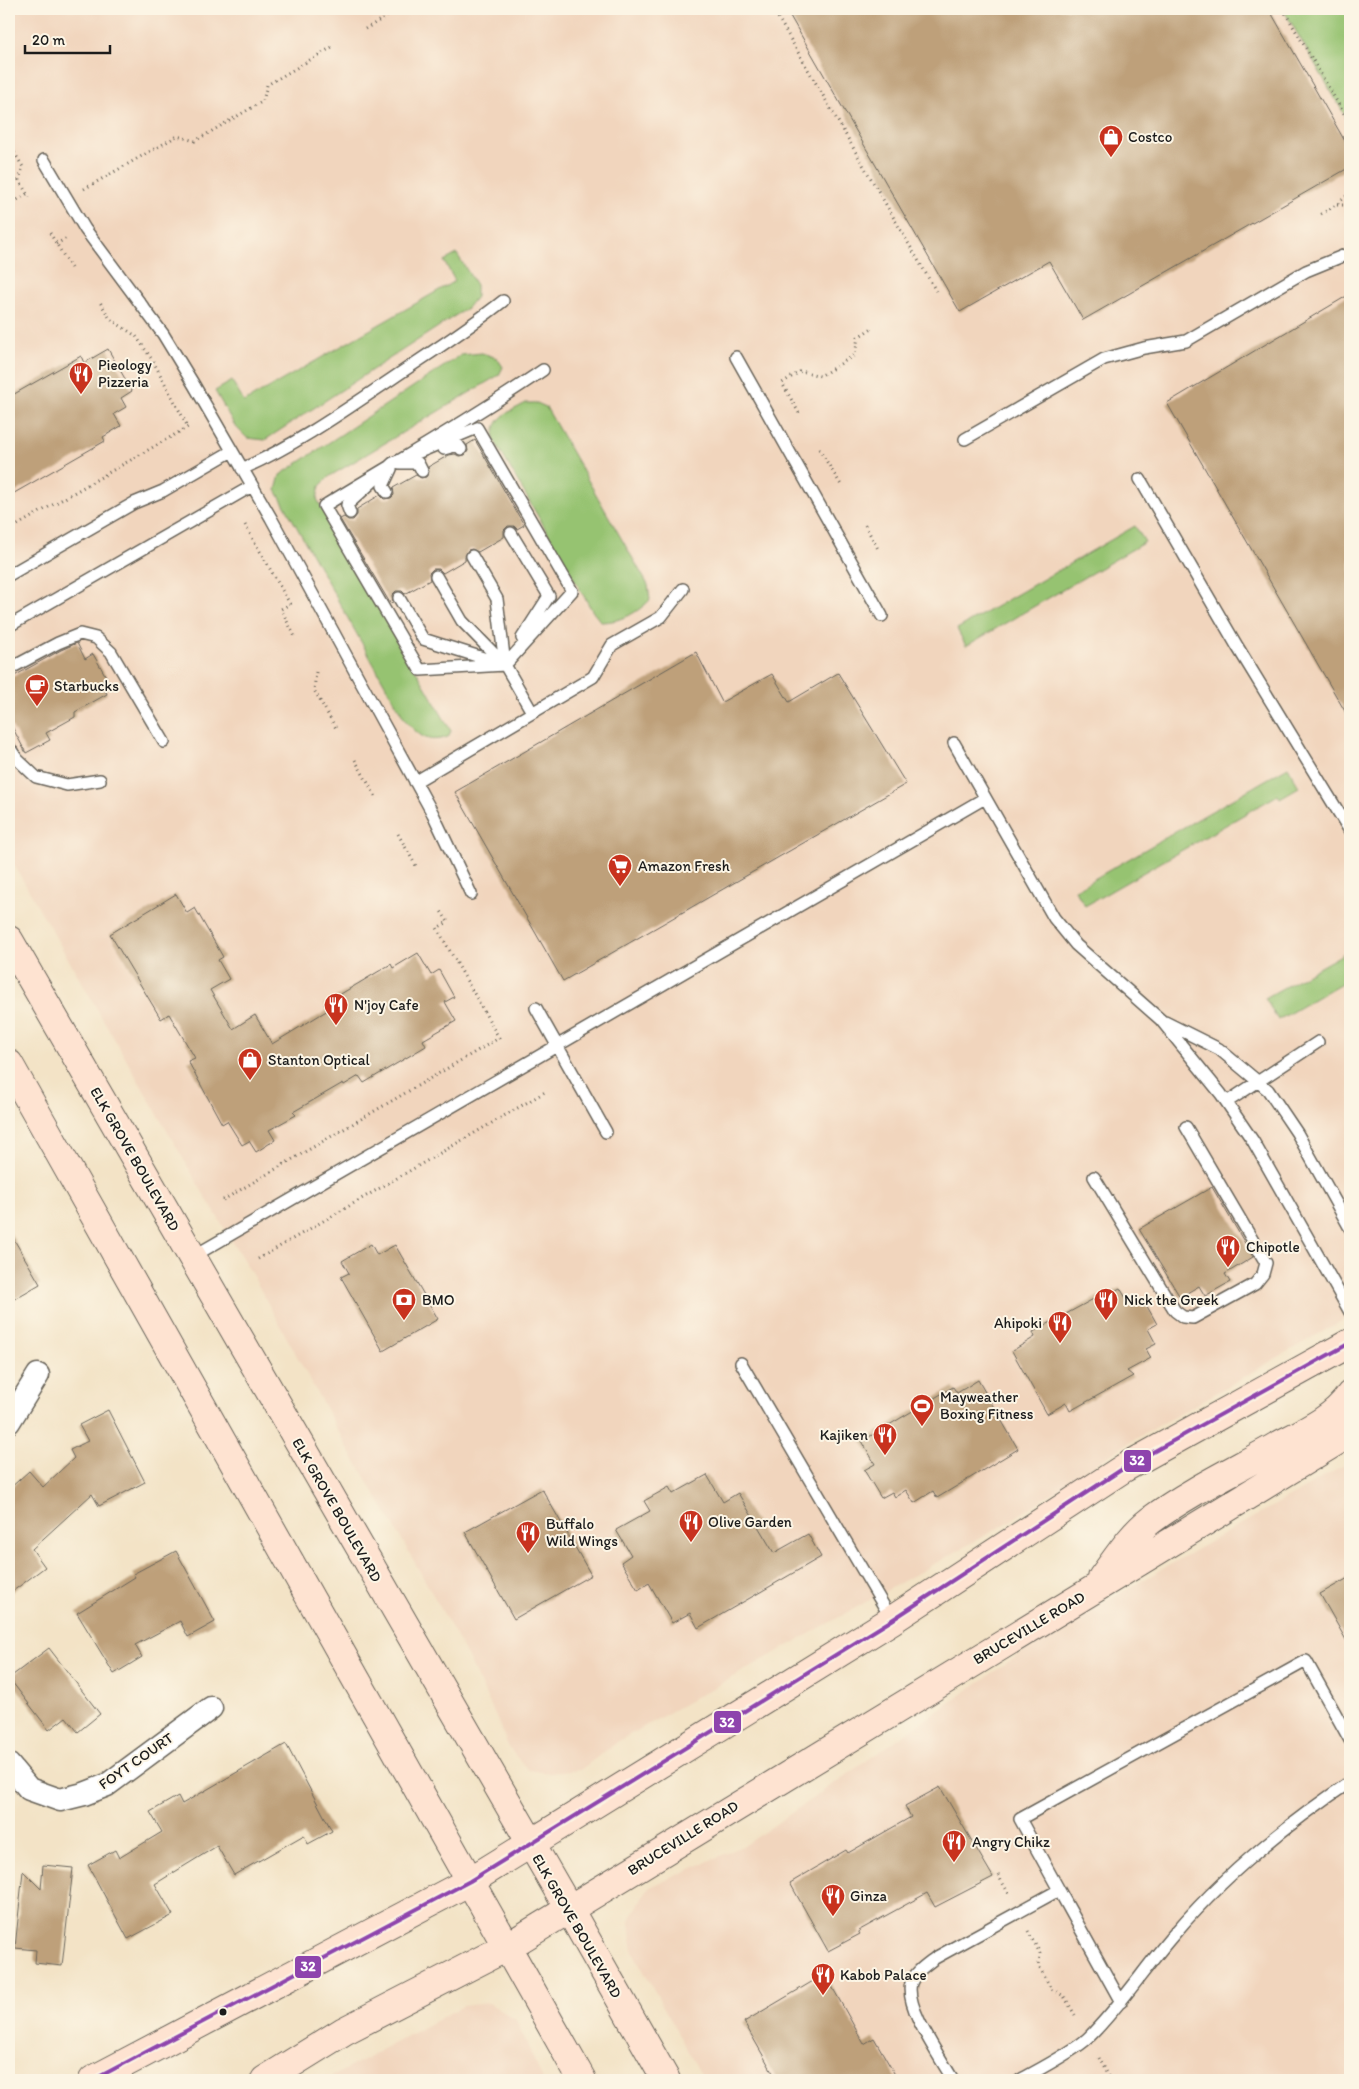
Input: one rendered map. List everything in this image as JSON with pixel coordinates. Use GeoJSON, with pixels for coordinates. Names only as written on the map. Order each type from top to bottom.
{"type":"FeatureCollection","features":[{"type":"Feature","properties":{"kind":"main road","name":"ELK GROVE BOULEVARD"},"geometry":{"type":"LineString","coordinates":[[9,940],[666,2080]]}},
{"type":"Feature","properties":{"kind":"main road"},"geometry":{"type":"LineString","coordinates":[[9,1064],[582,2080]]}},
{"type":"Feature","properties":{"kind":"main road"},"geometry":{"type":"LineString","coordinates":[[93,2080],[470,1881],[892,1620],[1124,1468],[1349,1346]]}},
{"type":"Feature","properties":{"kind":"main road","name":"BRUCEVILLE ROAD"},"geometry":{"type":"LineString","coordinates":[[1096,1588],[1126,1545],[1149,1521],[1181,1500],[1317,1424],[1344,1405],[1350,1395]]}},
{"type":"Feature","properties":{"kind":"main road","name":"BRUCEVILLE ROAD"},"geometry":{"type":"LineString","coordinates":[[265,2080],[344,2031],[507,1947],[1350,1433]]}},
{"type":"Feature","properties":{"kind":"street"},"geometry":{"type":"LineString","coordinates":[[9,1422],[38,1375]]}},
{"type":"Feature","properties":{"kind":"street","name":"FOYT COURT"},"geometry":{"type":"LineString","coordinates":[[9,1765],[29,1789],[36,1792],[60,1800],[84,1794],[107,1784],[211,1708]]}},
{"type":"Feature","properties":{"kind":"lane"},"geometry":{"type":"LineString","coordinates":[[44,160],[85,229],[163,334],[232,451],[415,782],[471,894]]}},
{"type":"Feature","properties":{"kind":"lane"},"geometry":{"type":"LineString","coordinates":[[965,439],[1104,359],[1144,348],[1186,341],[1306,271],[1350,253]]}},
{"type":"Feature","properties":{"kind":"lane"},"geometry":{"type":"LineString","coordinates":[[242,469],[271,456],[353,404],[481,318],[503,301]]}},
{"type":"Feature","properties":{"kind":"lane"},"geometry":{"type":"LineString","coordinates":[[736,357],[882,616]]}},
{"type":"Feature","properties":{"kind":"lane"},"geometry":{"type":"LineString","coordinates":[[350,513],[347,505],[393,463],[477,428],[572,591],[505,665],[420,670],[324,506],[393,463],[516,389],[542,370]]}},
{"type":"Feature","properties":{"kind":"lane"},"geometry":{"type":"LineString","coordinates":[[393,463],[458,445],[461,449]]}},
{"type":"Feature","properties":{"kind":"lane"},"geometry":{"type":"LineString","coordinates":[[9,575],[134,503],[163,491],[232,451]]}},
{"type":"Feature","properties":{"kind":"lane"},"geometry":{"type":"LineString","coordinates":[[393,463],[418,463],[422,471]]}},
{"type":"Feature","properties":{"kind":"lane"},"geometry":{"type":"LineString","coordinates":[[387,492],[383,486],[393,463]]}},
{"type":"Feature","properties":{"kind":"lane"},"geometry":{"type":"LineString","coordinates":[[1140,479],[1237,646],[1350,831]]}},
{"type":"Feature","properties":{"kind":"lane"},"geometry":{"type":"LineString","coordinates":[[9,626],[252,486]]}},
{"type":"Feature","properties":{"kind":"lane"},"geometry":{"type":"LineString","coordinates":[[505,665],[549,596],[511,533]]}},
{"type":"Feature","properties":{"kind":"lane"},"geometry":{"type":"LineString","coordinates":[[472,556],[497,599],[505,665]]}},
{"type":"Feature","properties":{"kind":"lane"},"geometry":{"type":"LineString","coordinates":[[436,576],[462,621],[505,665],[532,712]]}},
{"type":"Feature","properties":{"kind":"lane"},"geometry":{"type":"LineString","coordinates":[[415,782],[593,677],[612,645],[661,617],[683,589]]}},
{"type":"Feature","properties":{"kind":"lane"},"geometry":{"type":"LineString","coordinates":[[399,598],[423,639],[505,665]]}},
{"type":"Feature","properties":{"kind":"lane"},"geometry":{"type":"LineString","coordinates":[[9,670],[58,642],[80,634],[96,638],[112,652],[164,742]]}},
{"type":"Feature","properties":{"kind":"lane"},"geometry":{"type":"LineString","coordinates":[[954,743],[1054,918],[1076,945],[1161,1020],[1227,1102],[1253,1141],[1350,1312]]}},
{"type":"Feature","properties":{"kind":"lane"},"geometry":{"type":"LineString","coordinates":[[9,746],[17,759],[36,777],[67,785],[100,780]]}},
{"type":"Feature","properties":{"kind":"lane"},"geometry":{"type":"LineString","coordinates":[[192,1258],[985,798]]}},
{"type":"Feature","properties":{"kind":"lane"},"geometry":{"type":"LineString","coordinates":[[536,1008],[606,1132]]}},
{"type":"Feature","properties":{"kind":"lane"},"geometry":{"type":"LineString","coordinates":[[1161,1020],[1219,1048],[1268,1090],[1297,1133],[1350,1228]]}},
{"type":"Feature","properties":{"kind":"lane"},"geometry":{"type":"LineString","coordinates":[[1227,1102],[1318,1042]]}},
{"type":"Feature","properties":{"kind":"lane"},"geometry":{"type":"LineString","coordinates":[[1094,1177],[1175,1311],[1183,1317],[1193,1318],[1256,1284],[1263,1274],[1266,1263],[1186,1127]]}},
{"type":"Feature","properties":{"kind":"lane"},"geometry":{"type":"LineString","coordinates":[[741,1363],[892,1620]]}},
{"type":"Feature","properties":{"kind":"lane"},"geometry":{"type":"LineString","coordinates":[[1121,2002],[1020,1820],[1306,1661],[1350,1740]]}},
{"type":"Feature","properties":{"kind":"lane"},"geometry":{"type":"LineString","coordinates":[[1020,2080],[1086,2040],[1121,2002],[1175,1932],[1233,1872],[1298,1817],[1350,1782]]}},
{"type":"Feature","properties":{"kind":"lane"},"geometry":{"type":"LineString","coordinates":[[953,2080],[913,2009],[909,1996],[912,1981],[920,1970],[935,1958],[1059,1890]]}},
{"type":"Feature","properties":{"kind":"path"},"geometry":{"type":"LineString","coordinates":[[365,28],[399,9]]}},
{"type":"Feature","properties":{"kind":"path"},"geometry":{"type":"LineString","coordinates":[[774,9],[936,291]]}},
{"type":"Feature","properties":{"kind":"path"},"geometry":{"type":"LineString","coordinates":[[1283,9],[1350,124]]}},
{"type":"Feature","properties":{"kind":"path"},"geometry":{"type":"LineString","coordinates":[[84,189],[177,136],[195,141],[263,101],[267,84],[334,46]]}},
{"type":"Feature","properties":{"kind":"path"},"geometry":{"type":"LineString","coordinates":[[9,144],[23,167],[18,180],[28,195],[9,205]]}},
{"type":"Feature","properties":{"kind":"path"},"geometry":{"type":"LineString","coordinates":[[1321,214],[1336,205],[1350,193]]}},
{"type":"Feature","properties":{"kind":"path"},"geometry":{"type":"LineString","coordinates":[[1336,205],[1350,205]]}},
{"type":"Feature","properties":{"kind":"path"},"geometry":{"type":"LineString","coordinates":[[50,233],[71,268]]}},
{"type":"Feature","properties":{"kind":"path"},"geometry":{"type":"LineString","coordinates":[[56,244],[66,238]]}},
{"type":"Feature","properties":{"kind":"path"},"geometry":{"type":"LineString","coordinates":[[9,530],[188,427],[153,361],[136,336],[110,319],[100,302]]}},
{"type":"Feature","properties":{"kind":"path"},"geometry":{"type":"LineString","coordinates":[[798,413],[782,383],[801,371],[820,376],[855,355],[858,337],[872,328]]}},
{"type":"Feature","properties":{"kind":"path"},"geometry":{"type":"LineString","coordinates":[[820,449],[840,485]]}},
{"type":"Feature","properties":{"kind":"path"},"geometry":{"type":"LineString","coordinates":[[245,525],[290,604],[281,609],[296,639]]}},
{"type":"Feature","properties":{"kind":"path"},"geometry":{"type":"LineString","coordinates":[[865,525],[878,549]]}},
{"type":"Feature","properties":{"kind":"path"},"geometry":{"type":"LineString","coordinates":[[316,672],[314,690],[337,730]]}},
{"type":"Feature","properties":{"kind":"path"},"geometry":{"type":"LineString","coordinates":[[355,760],[377,799]]}},
{"type":"Feature","properties":{"kind":"path"},"geometry":{"type":"LineString","coordinates":[[398,834],[416,866]]}},
{"type":"Feature","properties":{"kind":"path"},"geometry":{"type":"LineString","coordinates":[[223,1200],[499,1038],[438,928],[448,922],[441,911]]}},
{"type":"Feature","properties":{"kind":"path"},"geometry":{"type":"LineString","coordinates":[[258,1259],[545,1092]]}},
{"type":"Feature","properties":{"kind":"path"},"geometry":{"type":"LineString","coordinates":[[998,1874],[1009,1894]]}},
{"type":"Feature","properties":{"kind":"path"},"geometry":{"type":"LineString","coordinates":[[1028,1931],[1040,1953],[1038,1966],[1051,1989],[1064,1996],[1075,2015]]}},
{"type":"Feature","properties":{"kind":"path"},"geometry":{"type":"LineString","coordinates":[[1099,2058],[1111,2080]]}},
{"type":"Feature","properties":{"kind":"shaded area"},"geometry":{"type":"Polygon","coordinates":[[[9,9],[1350,9],[1350,1316],[1130,1442],[1007,1523],[620,1740],[580,1770],[550,1773],[528,1770],[509,1748],[463,1648],[344,1442],[253,1276],[9,856],[9,9]]]}},
{"type":"Feature","properties":{"kind":"shaded area"},"geometry":{"type":"Polygon","coordinates":[[[1350,1462],[1350,2080],[704,2080],[633,1952],[629,1921],[648,1888],[747,1844],[1047,1635],[1350,1462]]]}},
{"type":"Feature","properties":{"kind":"shaded area"},"geometry":{"type":"Polygon","coordinates":[[[489,2003],[516,2020],[543,2080],[326,2080],[463,2006],[489,2003]]]}},
{"type":"Feature","properties":{"kind":"green space"},"geometry":{"type":"Polygon","coordinates":[[[1283,9],[1346,9],[1350,18],[1350,124],[1283,9]]]}},
{"type":"Feature","properties":{"kind":"green space"},"geometry":{"type":"Polygon","coordinates":[[[457,254],[476,285],[476,297],[467,308],[265,440],[247,438],[235,426],[215,391],[232,381],[244,402],[455,281],[444,261],[457,254]]]}},
{"type":"Feature","properties":{"kind":"green space"},"geometry":{"type":"Polygon","coordinates":[[[482,353],[497,358],[503,367],[499,375],[330,476],[320,486],[317,499],[451,731],[448,737],[434,740],[419,734],[405,720],[276,490],[280,475],[461,355],[482,353]]]}},
{"type":"Feature","properties":{"kind":"green space"},"geometry":{"type":"Polygon","coordinates":[[[526,403],[537,403],[546,407],[648,585],[650,600],[628,616],[608,622],[601,622],[593,612],[494,440],[494,432],[499,420],[526,403]]]}},
{"type":"Feature","properties":{"kind":"green space"},"geometry":{"type":"Polygon","coordinates":[[[1135,526],[1145,542],[966,646],[957,629],[1135,526]]]}},
{"type":"Feature","properties":{"kind":"green space"},"geometry":{"type":"Polygon","coordinates":[[[1288,767],[1299,787],[1280,798],[1278,795],[1085,906],[1075,890],[1288,767]]]}},
{"type":"Feature","properties":{"kind":"green space"},"geometry":{"type":"Polygon","coordinates":[[[1350,950],[1350,978],[1278,1020],[1265,998],[1350,950]]]}},
{"type":"Feature","properties":{"kind":"building","name":"Costco"},"geometry":{"type":"Polygon","coordinates":[[[786,9],[1269,9],[1350,150],[1350,167],[1083,320],[1049,261],[960,312],[786,9]]]}},
{"type":"Feature","properties":{"kind":"building"},"geometry":{"type":"Polygon","coordinates":[[[1350,294],[1350,720],[1167,403],[1350,294]]]}},
{"type":"Feature","properties":{"kind":"building"},"geometry":{"type":"Polygon","coordinates":[[[108,349],[132,391],[121,398],[126,407],[114,414],[121,426],[103,437],[105,441],[9,496],[9,397],[81,356],[84,363],[108,349]]]}},
{"type":"Feature","properties":{"kind":"building"},"geometry":{"type":"Polygon","coordinates":[[[475,440],[524,525],[517,529],[514,526],[508,526],[504,530],[504,537],[478,552],[472,549],[468,550],[465,560],[443,573],[439,569],[433,569],[429,573],[430,580],[405,594],[402,591],[396,591],[392,595],[393,602],[390,603],[340,519],[344,517],[348,520],[353,520],[357,515],[357,509],[380,495],[384,499],[391,498],[394,495],[393,488],[416,475],[421,478],[426,477],[429,472],[428,467],[449,455],[465,455],[468,451],[467,445],[475,440]]]}},
{"type":"Feature","properties":{"kind":"building"},"geometry":{"type":"Polygon","coordinates":[[[77,643],[85,659],[93,654],[107,678],[101,682],[107,694],[75,712],[75,717],[46,733],[50,740],[26,753],[9,721],[9,679],[77,643]]]}},
{"type":"Feature","properties":{"kind":"building"},"geometry":{"type":"Polygon","coordinates":[[[696,652],[722,702],[772,674],[789,702],[838,673],[906,784],[563,981],[455,792],[696,652]]]}},
{"type":"Feature","properties":{"kind":"building"},"geometry":{"type":"Polygon","coordinates":[[[176,894],[187,913],[195,908],[223,957],[218,960],[229,979],[210,990],[233,1029],[255,1015],[272,1044],[328,1010],[324,1004],[391,964],[393,968],[418,953],[431,975],[439,970],[454,997],[445,1002],[456,1021],[423,1040],[426,1046],[364,1083],[359,1076],[344,1085],[343,1083],[293,1112],[296,1115],[269,1130],[275,1140],[256,1152],[249,1141],[242,1145],[227,1121],[222,1124],[188,1061],[195,1058],[169,1014],[161,1019],[110,934],[176,894]]]}},
{"type":"Feature","properties":{"kind":"building"},"geometry":{"type":"Polygon","coordinates":[[[1212,1187],[1253,1257],[1225,1274],[1230,1282],[1205,1296],[1199,1286],[1180,1297],[1139,1229],[1212,1187]]]}},
{"type":"Feature","properties":{"kind":"building"},"geometry":{"type":"Polygon","coordinates":[[[9,1231],[40,1284],[9,1302],[9,1231]]]}},
{"type":"Feature","properties":{"kind":"building"},"geometry":{"type":"Polygon","coordinates":[[[371,1244],[377,1255],[395,1245],[438,1319],[383,1351],[341,1277],[349,1273],[342,1261],[371,1244]]]}},
{"type":"Feature","properties":{"kind":"building"},"geometry":{"type":"Polygon","coordinates":[[[1120,1288],[1132,1308],[1144,1301],[1157,1324],[1148,1329],[1156,1344],[1146,1349],[1151,1358],[1127,1371],[1133,1376],[1070,1411],[1066,1403],[1047,1414],[1012,1351],[1035,1337],[1033,1332],[1099,1296],[1100,1299],[1120,1288]]]}},
{"type":"Feature","properties":{"kind":"building"},"geometry":{"type":"Polygon","coordinates":[[[978,1380],[1018,1449],[937,1498],[933,1491],[914,1503],[906,1490],[895,1497],[892,1492],[881,1498],[864,1470],[875,1464],[862,1441],[953,1387],[957,1393],[978,1380]]]}},
{"type":"Feature","properties":{"kind":"building"},"geometry":{"type":"Polygon","coordinates":[[[108,1410],[145,1482],[99,1506],[92,1494],[32,1549],[45,1567],[9,1594],[9,1489],[29,1471],[43,1487],[74,1458],[70,1450],[88,1441],[79,1425],[108,1410]]]}},
{"type":"Feature","properties":{"kind":"building","name":"Olive Garden"},"geometry":{"type":"Polygon","coordinates":[[[707,1475],[723,1502],[738,1493],[774,1553],[808,1534],[821,1557],[698,1628],[690,1613],[672,1623],[649,1583],[638,1590],[621,1562],[631,1555],[616,1530],[650,1511],[644,1501],[669,1487],[673,1494],[707,1475]]]}},
{"type":"Feature","properties":{"kind":"building","name":"Buffalo Wild Wings"},"geometry":{"type":"Polygon","coordinates":[[[542,1489],[591,1575],[514,1619],[465,1532],[542,1489]]]}},
{"type":"Feature","properties":{"kind":"building"},"geometry":{"type":"Polygon","coordinates":[[[176,1551],[215,1622],[188,1637],[180,1621],[135,1645],[142,1657],[114,1674],[77,1613],[135,1577],[133,1574],[176,1551]]]}},
{"type":"Feature","properties":{"kind":"building"},"geometry":{"type":"Polygon","coordinates":[[[1350,1577],[1350,1647],[1320,1594],[1350,1577]]]}},
{"type":"Feature","properties":{"kind":"building"},"geometry":{"type":"Polygon","coordinates":[[[49,1648],[100,1714],[78,1732],[66,1717],[49,1730],[9,1678],[49,1648]]]}},
{"type":"Feature","properties":{"kind":"building"},"geometry":{"type":"Polygon","coordinates":[[[286,1744],[332,1831],[308,1844],[304,1835],[234,1875],[217,1846],[155,1884],[173,1915],[128,1939],[88,1865],[115,1850],[119,1858],[162,1832],[150,1812],[178,1796],[182,1804],[286,1744]]]}},
{"type":"Feature","properties":{"kind":"building"},"geometry":{"type":"Polygon","coordinates":[[[940,1787],[993,1877],[935,1907],[927,1893],[858,1931],[860,1934],[828,1951],[790,1883],[846,1850],[848,1853],[911,1817],[905,1806],[940,1787]]]}},
{"type":"Feature","properties":{"kind":"building"},"geometry":{"type":"Polygon","coordinates":[[[43,1865],[73,1868],[62,1966],[35,1963],[36,1950],[15,1948],[23,1871],[41,1889],[43,1865]]]}},
{"type":"Feature","properties":{"kind":"building"},"geometry":{"type":"Polygon","coordinates":[[[825,1974],[864,2044],[874,2038],[898,2080],[777,2080],[744,2022],[825,1974]]]}},
{"type":"Feature","properties":{"kind":"transit line","name":"32"},"geometry":{"type":"LineString","coordinates":[[93,2080],[470,1881],[892,1620],[1124,1468],[1350,1343]]}},
{"type":"Feature","properties":{"kind":"place","name":"Costco"},"geometry":{"type":"Point","coordinates":[1111,158]}},
{"type":"Feature","properties":{"kind":"place","name":"Pieology Pizzeria"},"geometry":{"type":"Point","coordinates":[81,395]}},
{"type":"Feature","properties":{"kind":"place","name":"Starbucks"},"geometry":{"type":"Point","coordinates":[37,707]}},
{"type":"Feature","properties":{"kind":"place","name":"Amazon Fresh"},"geometry":{"type":"Point","coordinates":[620,887]}},
{"type":"Feature","properties":{"kind":"place","name":"N'joy Cafe"},"geometry":{"type":"Point","coordinates":[336,1026]}},
{"type":"Feature","properties":{"kind":"place","name":"Stanton Optical"},"geometry":{"type":"Point","coordinates":[250,1081]}},
{"type":"Feature","properties":{"kind":"place","name":"Chipotle"},"geometry":{"type":"Point","coordinates":[1228,1268]}},
{"type":"Feature","properties":{"kind":"place","name":"BMO"},"geometry":{"type":"Point","coordinates":[404,1321]}},
{"type":"Feature","properties":{"kind":"place","name":"Nick the Greek"},"geometry":{"type":"Point","coordinates":[1106,1321]}},
{"type":"Feature","properties":{"kind":"place","name":"Ahipoki"},"geometry":{"type":"Point","coordinates":[1060,1344]}},
{"type":"Feature","properties":{"kind":"place","name":"Mayweather Boxing Fitness"},"geometry":{"type":"Point","coordinates":[922,1427]}},
{"type":"Feature","properties":{"kind":"place","name":"Kajiken"},"geometry":{"type":"Point","coordinates":[885,1456]}},
{"type":"Feature","properties":{"kind":"place","name":"Olive Garden"},"geometry":{"type":"Point","coordinates":[691,1543]}},
{"type":"Feature","properties":{"kind":"place","name":"Buffalo Wild Wings"},"geometry":{"type":"Point","coordinates":[528,1554]}},
{"type":"Feature","properties":{"kind":"place","name":"Angry Chikz"},"geometry":{"type":"Point","coordinates":[954,1863]}},
{"type":"Feature","properties":{"kind":"place","name":"Ginza"},"geometry":{"type":"Point","coordinates":[833,1917]}},
{"type":"Feature","properties":{"kind":"place","name":"Kabob Palace"},"geometry":{"type":"Point","coordinates":[823,1996]}}]}
